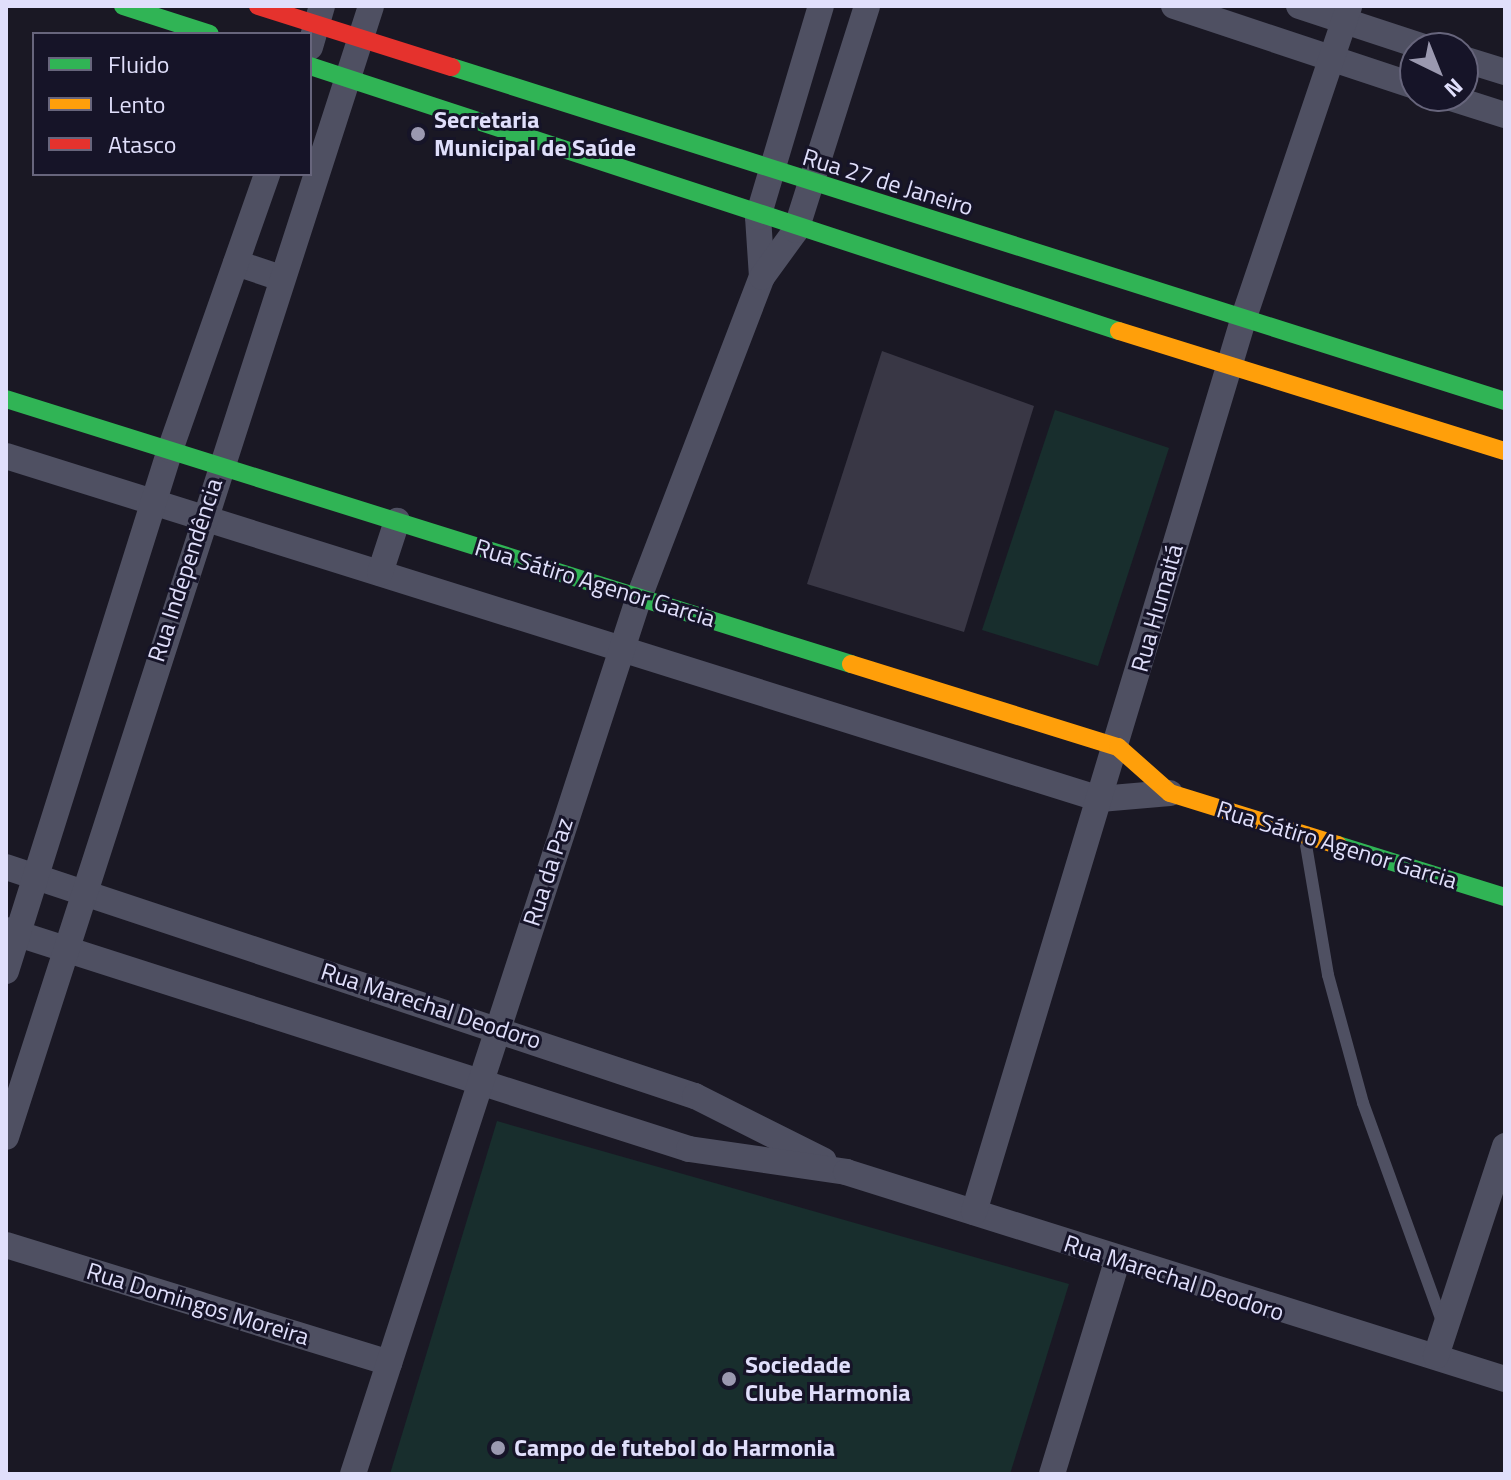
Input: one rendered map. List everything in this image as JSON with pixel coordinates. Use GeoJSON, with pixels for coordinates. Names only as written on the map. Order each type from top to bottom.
{"type":"FeatureCollection","features":[{"type":"Feature","properties":{"kind":"street"},"geometry":{"type":"LineString","coordinates":[[123,6],[204,32]]}},
{"type":"Feature","properties":{"kind":"street","name":"Rua 27 de Janeiro"},"geometry":{"type":"LineString","coordinates":[[258,6],[1505,401]]}},
{"type":"Feature","properties":{"kind":"street","name":"Rua Independência"},"geometry":{"type":"LineString","coordinates":[[6,1137],[219,465],[371,6]]}},
{"type":"Feature","properties":{"kind":"street","name":"Rua da Paz"},"geometry":{"type":"LineString","coordinates":[[762,277],[758,217],[821,6]]}},
{"type":"Feature","properties":{"kind":"street","name":"Rua da Paz"},"geometry":{"type":"LineString","coordinates":[[353,1474],[639,597],[762,277],[796,230],[867,6]]}},
{"type":"Feature","properties":{"kind":"street"},"geometry":{"type":"LineString","coordinates":[[1174,6],[1399,81]]}},
{"type":"Feature","properties":{"kind":"street"},"geometry":{"type":"LineString","coordinates":[[1299,6],[1346,14],[1399,36]]}},
{"type":"Feature","properties":{"kind":"street","name":"Rua Humaitá"},"geometry":{"type":"LineString","coordinates":[[974,1212],[1118,747],[1244,317],[1346,14]]}},
{"type":"Feature","properties":{"kind":"street"},"geometry":{"type":"LineString","coordinates":[[1479,64],[1505,72]]}},
{"type":"Feature","properties":{"kind":"street"},"geometry":{"type":"LineString","coordinates":[[312,67],[796,230],[1047,305],[1505,451]]}},
{"type":"Feature","properties":{"kind":"street"},"geometry":{"type":"LineString","coordinates":[[553,148],[566,106]]}},
{"type":"Feature","properties":{"kind":"street"},"geometry":{"type":"LineString","coordinates":[[1479,107],[1505,115]]}},
{"type":"Feature","properties":{"kind":"street"},"geometry":{"type":"LineString","coordinates":[[6,971],[11,932],[33,875],[170,450],[266,176]]}},
{"type":"Feature","properties":{"kind":"street"},"geometry":{"type":"LineString","coordinates":[[1047,305],[1060,258]]}},
{"type":"Feature","properties":{"kind":"street"},"geometry":{"type":"LineString","coordinates":[[236,263],[281,278]]}},
{"type":"Feature","properties":{"kind":"street","name":"Rua Sátiro Agenor Garcia"},"geometry":{"type":"LineString","coordinates":[[6,399],[1118,747],[1170,793]]}},
{"type":"Feature","properties":{"kind":"street","name":"Rua Sátiro Agenor Garcia"},"geometry":{"type":"LineString","coordinates":[[6,456],[1100,799],[1170,793],[1505,897]]}},
{"type":"Feature","properties":{"kind":"street"},"geometry":{"type":"LineString","coordinates":[[380,573],[397,521]]}},
{"type":"Feature","properties":{"kind":"street","name":"Rua Marechal Deodoro"},"geometry":{"type":"LineString","coordinates":[[6,867],[497,1026],[695,1096],[846,1172]]}},
{"type":"Feature","properties":{"kind":"street","name":"Rua Marechal Deodoro"},"geometry":{"type":"LineString","coordinates":[[11,932],[689,1149],[846,1172],[1117,1261],[1505,1379]]}},
{"type":"Feature","properties":{"kind":"street"},"geometry":{"type":"LineString","coordinates":[[1436,1356],[1505,1146]]}},
{"type":"Feature","properties":{"kind":"street","name":"Rua Domingos Moreira"},"geometry":{"type":"LineString","coordinates":[[6,1245],[389,1363]]}},
{"type":"Feature","properties":{"kind":"street"},"geometry":{"type":"LineString","coordinates":[[1052,1474],[1117,1261]]}},
{"type":"Feature","properties":{"kind":"lane"},"geometry":{"type":"LineString","coordinates":[[1304,836],[1328,975],[1363,1103],[1445,1329]]}},
{"type":"Feature","properties":{"kind":"green space"},"geometry":{"type":"Polygon","coordinates":[[[1055,410],[1169,448],[1098,666],[982,630],[1055,410]]]}},
{"type":"Feature","properties":{"kind":"green space","name":"Sociedade Clube Harmonia"},"geometry":{"type":"Polygon","coordinates":[[[497,1121],[1069,1284],[1010,1474],[390,1474],[497,1121]]]}},
{"type":"Feature","properties":{"kind":"building"},"geometry":{"type":"Polygon","coordinates":[[[882,351],[1034,406],[964,632],[807,584],[882,351]]]}},
{"type":"Feature","properties":{"kind":"traffic: fast"},"geometry":{"type":"LineString","coordinates":[[123,6],[204,32]]}},
{"type":"Feature","properties":{"kind":"traffic: fast"},"geometry":{"type":"LineString","coordinates":[[312,67],[1119,331]]}},
{"type":"Feature","properties":{"kind":"traffic: fast"},"geometry":{"type":"LineString","coordinates":[[452,67],[1505,401]]}},
{"type":"Feature","properties":{"kind":"traffic: fast"},"geometry":{"type":"LineString","coordinates":[[6,399],[851,664]]}},
{"type":"Feature","properties":{"kind":"traffic: fast"},"geometry":{"type":"LineString","coordinates":[[1338,845],[1505,897]]}},
{"type":"Feature","properties":{"kind":"traffic: slow"},"geometry":{"type":"LineString","coordinates":[[1119,331],[1505,451]]}},
{"type":"Feature","properties":{"kind":"traffic: slow"},"geometry":{"type":"LineString","coordinates":[[851,664],[1118,747],[1170,793],[1338,845]]}},
{"type":"Feature","properties":{"kind":"traffic: jam"},"geometry":{"type":"LineString","coordinates":[[258,6],[452,67]]}},
{"type":"Feature","properties":{"kind":"place","name":"Secretaria Municipal de Saúde"},"geometry":{"type":"Point","coordinates":[418,134]}},
{"type":"Feature","properties":{"kind":"place","name":"Sociedade Clube Harmonia"},"geometry":{"type":"Point","coordinates":[729,1379]}},
{"type":"Feature","properties":{"kind":"place","name":"Campo de futebol do Harmonia"},"geometry":{"type":"Point","coordinates":[498,1448]}}]}
